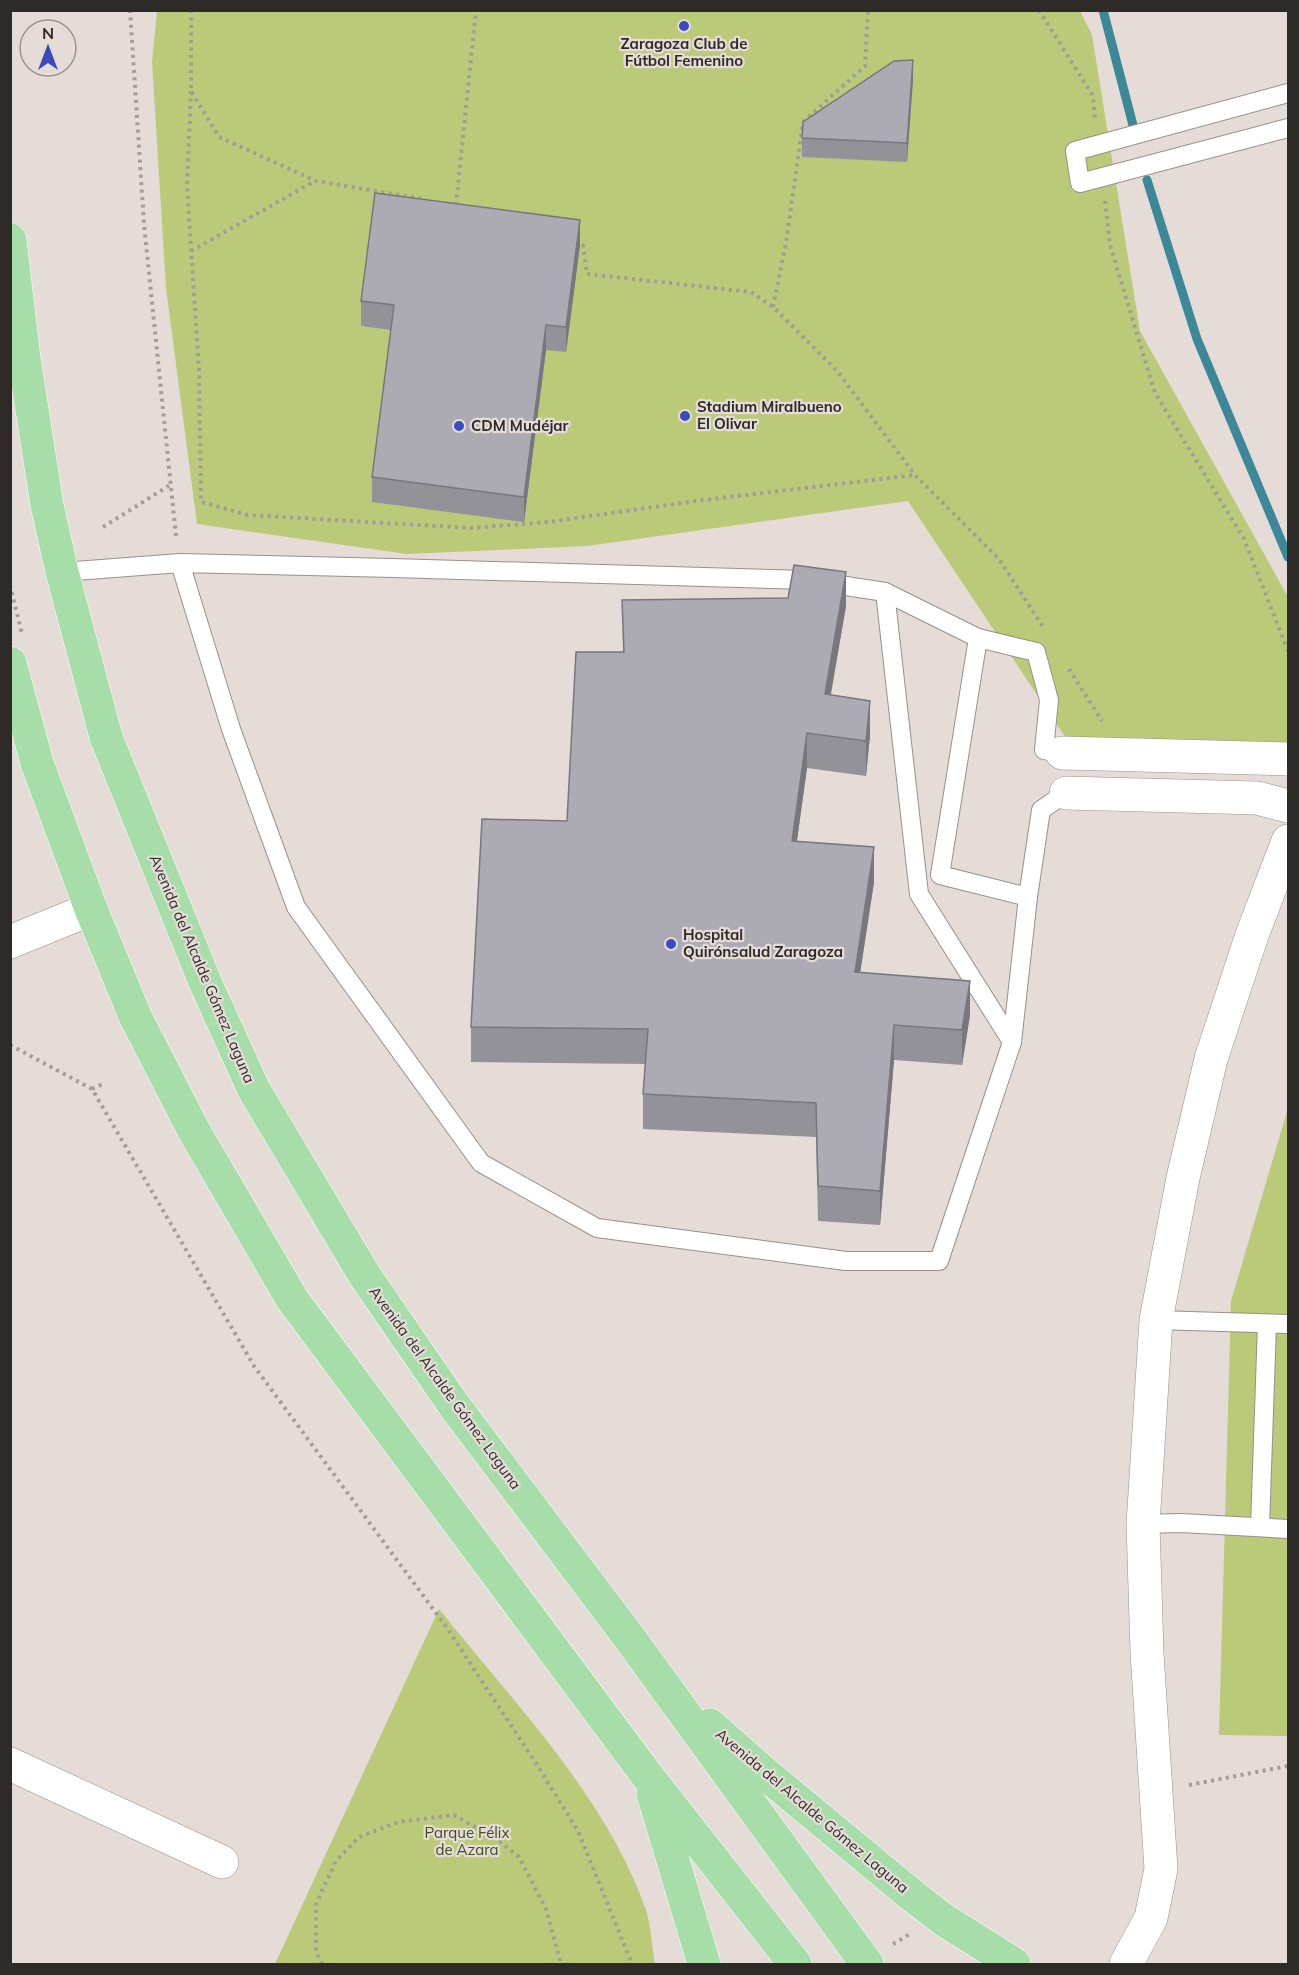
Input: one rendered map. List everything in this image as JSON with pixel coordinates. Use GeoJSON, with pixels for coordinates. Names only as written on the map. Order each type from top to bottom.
{"type":"FeatureCollection","features":[{"type":"Feature","properties":{"kind":"main road","name":"Avenida del Alcalde Gómez Laguna"},"geometry":{"type":"LineString","coordinates":[[10,240],[24,358],[47,505],[62,572],[106,737],[205,982],[254,1090],[365,1276],[453,1404],[628,1636],[866,1963]]}},
{"type":"Feature","properties":{"kind":"main road"},"geometry":{"type":"LineString","coordinates":[[10,663],[37,763],[91,909],[135,1016],[188,1120],[292,1299],[649,1778],[795,1965]]}},
{"type":"Feature","properties":{"kind":"main road","name":"Avenida del Alcalde Gómez Laguna"},"geometry":{"type":"LineString","coordinates":[[628,1636],[716,1732],[841,1838],[944,1920],[1014,1965]]}},
{"type":"Feature","properties":{"kind":"main road"},"geometry":{"type":"LineString","coordinates":[[649,1778],[704,1965]]}},
{"type":"Feature","properties":{"kind":"street"},"geometry":{"type":"LineString","coordinates":[[1062,753],[1288,759]]}},
{"type":"Feature","properties":{"kind":"street"},"geometry":{"type":"LineString","coordinates":[[1066,793],[1257,798],[1288,806]]}},
{"type":"Feature","properties":{"kind":"street"},"geometry":{"type":"LineString","coordinates":[[1126,1965],[1151,1918],[1161,1869],[1147,1653],[1143,1524],[1156,1320],[1183,1178],[1211,1059],[1252,935],[1288,841]]}},
{"type":"Feature","properties":{"kind":"street"},"geometry":{"type":"LineString","coordinates":[[10,942],[91,909]]}},
{"type":"Feature","properties":{"kind":"street"},"geometry":{"type":"LineString","coordinates":[[10,1764],[222,1862]]}},
{"type":"Feature","properties":{"kind":"lane"},"geometry":{"type":"LineString","coordinates":[[1288,93],[1098,147],[1075,151],[1080,183],[1288,128]]}},
{"type":"Feature","properties":{"kind":"lane"},"geometry":{"type":"LineString","coordinates":[[62,572],[180,563],[807,580],[885,592],[978,638],[1036,652],[1049,700],[1044,750],[1062,753]]}},
{"type":"Feature","properties":{"kind":"lane"},"geometry":{"type":"LineString","coordinates":[[180,563],[231,729],[296,908],[481,1163],[597,1228],[846,1261],[939,1261],[1012,1042],[1028,897],[1041,810],[1066,793]]}},
{"type":"Feature","properties":{"kind":"lane"},"geometry":{"type":"LineString","coordinates":[[885,592],[919,894],[1012,1042]]}},
{"type":"Feature","properties":{"kind":"lane"},"geometry":{"type":"LineString","coordinates":[[978,638],[940,875],[1028,897]]}},
{"type":"Feature","properties":{"kind":"lane"},"geometry":{"type":"LineString","coordinates":[[1156,1320],[1288,1324]]}},
{"type":"Feature","properties":{"kind":"lane"},"geometry":{"type":"LineString","coordinates":[[1260,1527],[1267,1324]]}},
{"type":"Feature","properties":{"kind":"lane"},"geometry":{"type":"LineString","coordinates":[[1143,1524],[1182,1523],[1288,1529]]}},
{"type":"Feature","properties":{"kind":"path"},"geometry":{"type":"LineString","coordinates":[[130,10],[144,224],[176,536]]}},
{"type":"Feature","properties":{"kind":"path"},"geometry":{"type":"LineString","coordinates":[[190,10],[187,185],[199,371],[201,502],[248,515],[471,528],[548,522],[703,500],[915,475]]}},
{"type":"Feature","properties":{"kind":"path"},"geometry":{"type":"LineString","coordinates":[[461,213],[456,205],[476,10]]}},
{"type":"Feature","properties":{"kind":"path"},"geometry":{"type":"LineString","coordinates":[[773,307],[786,243],[803,122],[865,66],[868,10]]}},
{"type":"Feature","properties":{"kind":"path"},"geometry":{"type":"LineString","coordinates":[[1039,10],[1093,96],[1098,147]]}},
{"type":"Feature","properties":{"kind":"path"},"geometry":{"type":"LineString","coordinates":[[190,91],[219,137],[316,181],[432,201]]}},
{"type":"Feature","properties":{"kind":"path"},"geometry":{"type":"LineString","coordinates":[[1103,178],[1110,245],[1155,393],[1244,539],[1288,651]]}},
{"type":"Feature","properties":{"kind":"path"},"geometry":{"type":"LineString","coordinates":[[190,251],[316,181]]}},
{"type":"Feature","properties":{"kind":"path"},"geometry":{"type":"LineString","coordinates":[[444,203],[456,205]]}},
{"type":"Feature","properties":{"kind":"path"},"geometry":{"type":"LineString","coordinates":[[572,243],[582,245],[586,274],[751,292],[773,307],[838,372],[915,475],[999,559],[1044,629]]}},
{"type":"Feature","properties":{"kind":"path"},"geometry":{"type":"LineString","coordinates":[[102,527],[170,485]]}},
{"type":"Feature","properties":{"kind":"path"},"geometry":{"type":"LineString","coordinates":[[1063,659],[1107,730]]}},
{"type":"Feature","properties":{"kind":"path"},"geometry":{"type":"LineString","coordinates":[[10,1045],[92,1089],[254,1366],[447,1628],[572,1822],[602,1888],[632,1965]]}},
{"type":"Feature","properties":{"kind":"path"},"geometry":{"type":"LineString","coordinates":[[92,1089],[105,1083]]}},
{"type":"Feature","properties":{"kind":"path"},"geometry":{"type":"LineString","coordinates":[[1156,1785],[1192,1785],[1288,1766]]}},
{"type":"Feature","properties":{"kind":"path"},"geometry":{"type":"LineString","coordinates":[[322,1965],[316,1952],[316,1904],[336,1861],[359,1837],[369,1833],[398,1822],[454,1815],[495,1838],[519,1857],[546,1909],[561,1965]]}},
{"type":"Feature","properties":{"kind":"path"},"geometry":{"type":"LineString","coordinates":[[866,1963],[905,1937],[944,1920]]}},
{"type":"Feature","properties":{"kind":"green space","name":"Stadium Miralbueno El Olivar"},"geometry":{"type":"Polygon","coordinates":[[[157,11],[1080,11],[1092,35],[1140,331],[1288,597],[1288,760],[1073,749],[908,501],[587,546],[407,554],[197,524],[166,288],[152,62],[157,11]]]}},
{"type":"Feature","properties":{"kind":"green space"},"geometry":{"type":"Polygon","coordinates":[[[1288,1108],[1288,1736],[1219,1735],[1231,1301],[1288,1108]]]}},
{"type":"Feature","properties":{"kind":"green space","name":"Parque Félix de Azara"},"geometry":{"type":"Polygon","coordinates":[[[439,1609],[555,1752],[607,1828],[629,1868],[646,1910],[655,1964],[275,1964],[439,1609]]]}},
{"type":"Feature","properties":{"kind":"building"},"geometry":{"type":"Polygon","coordinates":[[[913,60],[907,143],[802,138],[803,122],[894,61],[913,60]]]}},
{"type":"Feature","properties":{"kind":"building"},"geometry":{"type":"Polygon","coordinates":[[[375,193],[580,220],[566,327],[546,325],[524,497],[372,477],[394,305],[361,301],[375,193]]]}},
{"type":"Feature","properties":{"kind":"building","name":"Hospital Quirónsalud Zaragoza"},"geometry":{"type":"Polygon","coordinates":[[[794,565],[846,572],[825,694],[870,701],[866,741],[807,733],[792,841],[874,847],[855,972],[970,981],[962,1030],[894,1025],[880,1191],[818,1186],[816,1103],[643,1094],[648,1029],[471,1027],[482,819],[567,821],[576,652],[624,652],[622,600],[788,598],[794,565]]]}},
{"type":"Feature","properties":{"kind":"waterway"},"geometry":{"type":"LineString","coordinates":[[1103,10],[1134,129]]}},
{"type":"Feature","properties":{"kind":"waterway"},"geometry":{"type":"LineString","coordinates":[[1147,180],[1197,339],[1288,557]]}},
{"type":"Feature","properties":{"kind":"place","name":"Zaragoza Club de Fútbol Femenino"},"geometry":{"type":"Point","coordinates":[684,26]}},
{"type":"Feature","properties":{"kind":"place","name":"Stadium Miralbueno El Olivar"},"geometry":{"type":"Point","coordinates":[685,416]}},
{"type":"Feature","properties":{"kind":"place","name":"CDM Mudéjar"},"geometry":{"type":"Point","coordinates":[459,426]}},
{"type":"Feature","properties":{"kind":"place","name":"Hospital Quirónsalud Zaragoza"},"geometry":{"type":"Point","coordinates":[671,944]}}]}
